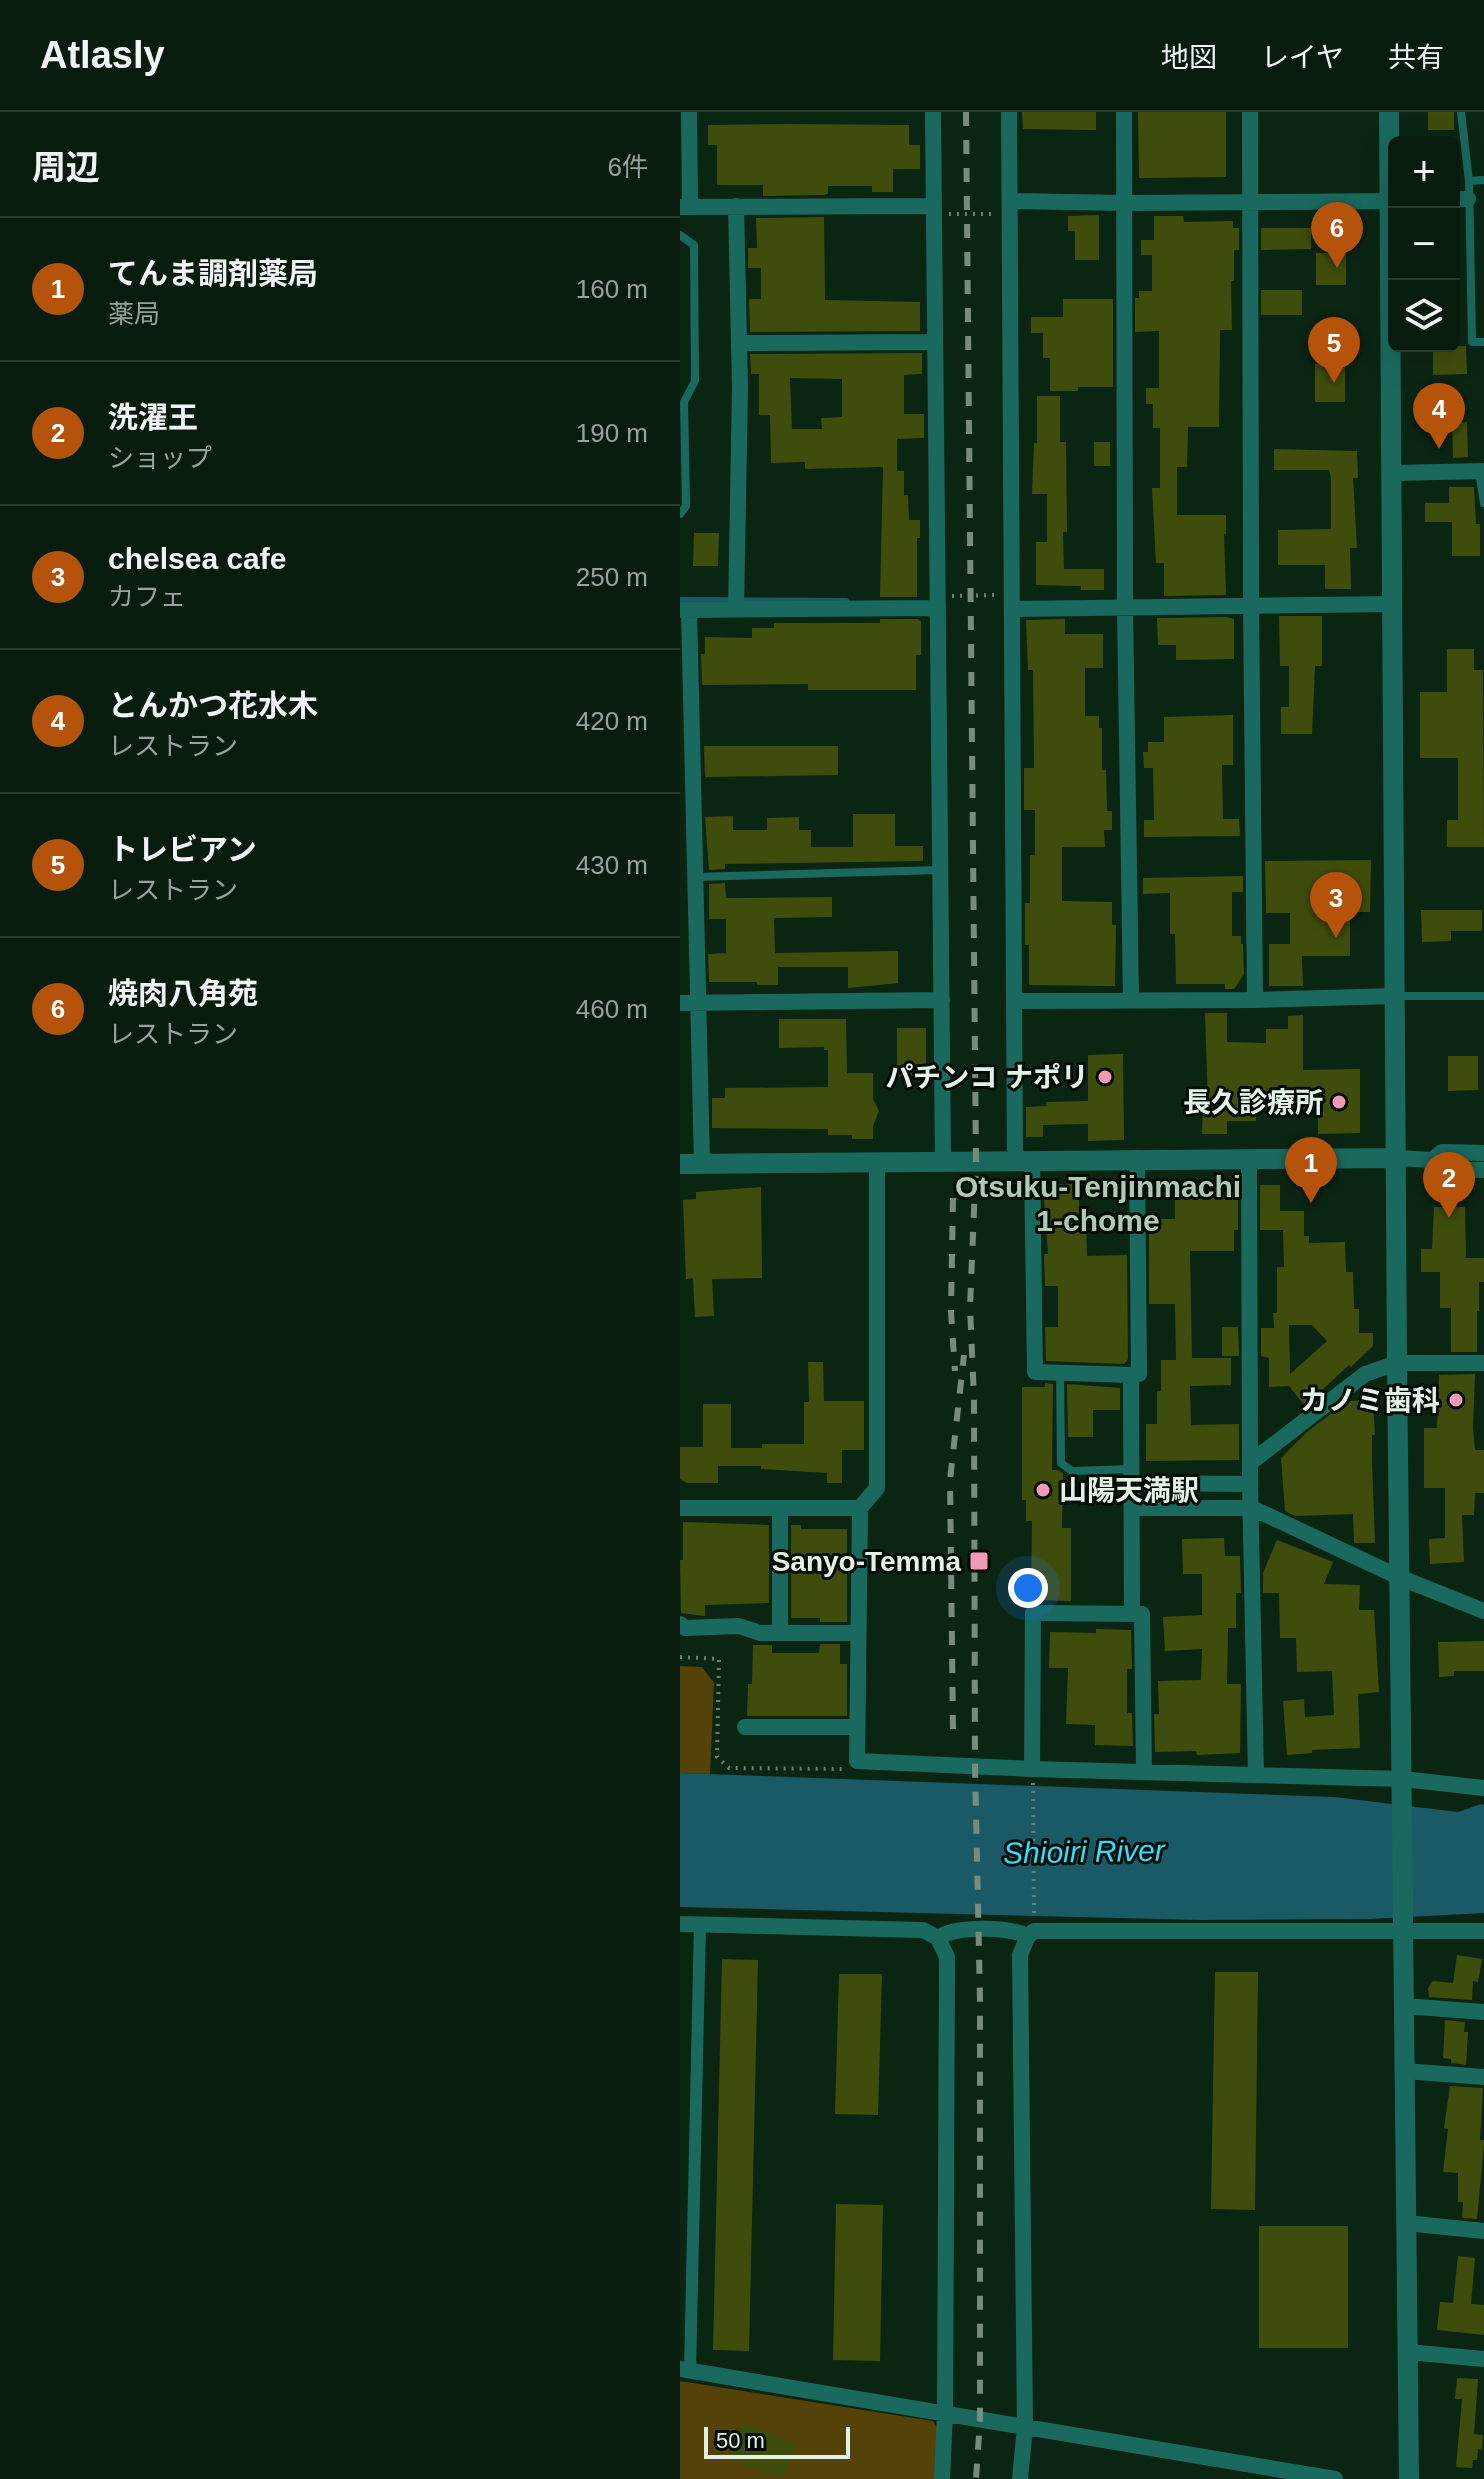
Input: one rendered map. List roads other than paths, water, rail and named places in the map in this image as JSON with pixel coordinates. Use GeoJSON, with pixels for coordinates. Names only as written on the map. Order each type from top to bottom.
{"type":"FeatureCollection","features":[{"type":"Feature","properties":{"kind":"street"},"geometry":{"type":"LineString","coordinates":[[689,112],[685,206],[934,210]]}},
{"type":"Feature","properties":{"kind":"street"},"geometry":{"type":"LineString","coordinates":[[933,112],[943,1161]]}},
{"type":"Feature","properties":{"kind":"street"},"geometry":{"type":"LineString","coordinates":[[1009,112],[1015,1001],[1035,1372],[1139,1374],[1137,1158]]}},
{"type":"Feature","properties":{"kind":"street"},"geometry":{"type":"LineString","coordinates":[[1124,112],[1125,608],[1131,1001]]}},
{"type":"Feature","properties":{"kind":"street"},"geometry":{"type":"LineString","coordinates":[[1250,112],[1255,1000]]}},
{"type":"Feature","properties":{"kind":"street"},"geometry":{"type":"LineString","coordinates":[[1389,112],[1390,136]]}},
{"type":"Feature","properties":{"kind":"street"},"geometry":{"type":"LineString","coordinates":[[1010,207],[1250,201],[1388,202]]}},
{"type":"Feature","properties":{"kind":"street"},"geometry":{"type":"LineString","coordinates":[[736,206],[740,343],[736,609]]}},
{"type":"Feature","properties":{"kind":"street"},"geometry":{"type":"LineString","coordinates":[[1393,208],[1397,1363],[1409,2479]]}},
{"type":"Feature","properties":{"kind":"street"},"geometry":{"type":"LineString","coordinates":[[740,343],[935,342]]}},
{"type":"Feature","properties":{"kind":"street"},"geometry":{"type":"LineString","coordinates":[[1393,473],[1482,472]]}},
{"type":"Feature","properties":{"kind":"street"},"geometry":{"type":"LineString","coordinates":[[702,1164],[695,877],[687,840],[684,610],[938,602]]}},
{"type":"Feature","properties":{"kind":"street"},"geometry":{"type":"LineString","coordinates":[[1012,602],[1125,608],[1394,604]]}},
{"type":"Feature","properties":{"kind":"street"},"geometry":{"type":"LineString","coordinates":[[1015,1001],[1396,996]]}},
{"type":"Feature","properties":{"kind":"street"},"geometry":{"type":"LineString","coordinates":[[680,1003],[942,1000]]}},
{"type":"Feature","properties":{"kind":"street"},"geometry":{"type":"LineString","coordinates":[[1432,1160],[1442,1152],[1484,1153]]}},
{"type":"Feature","properties":{"kind":"street"},"geometry":{"type":"LineString","coordinates":[[680,1164],[1398,1158],[1432,1160],[1442,1169],[1484,1170]]}},
{"type":"Feature","properties":{"kind":"street"},"geometry":{"type":"LineString","coordinates":[[1249,1160],[1250,1484],[1256,1775]]}},
{"type":"Feature","properties":{"kind":"street"},"geometry":{"type":"LineString","coordinates":[[877,1163],[877,1488],[860,1508],[857,1761],[1403,1779],[1484,1788]]}},
{"type":"Feature","properties":{"kind":"street"},"geometry":{"type":"LineString","coordinates":[[1250,1463],[1365,1374],[1397,1363],[1484,1363]]}},
{"type":"Feature","properties":{"kind":"street"},"geometry":{"type":"LineString","coordinates":[[1131,1375],[1132,1614]]}},
{"type":"Feature","properties":{"kind":"street"},"geometry":{"type":"LineString","coordinates":[[1132,1476],[1250,1484]]}},
{"type":"Feature","properties":{"kind":"street"},"geometry":{"type":"LineString","coordinates":[[680,1508],[860,1508]]}},
{"type":"Feature","properties":{"kind":"street"},"geometry":{"type":"LineString","coordinates":[[780,1508],[780,1633]]}},
{"type":"Feature","properties":{"kind":"street"},"geometry":{"type":"LineString","coordinates":[[1133,1508],[1252,1508],[1401,1578],[1484,1611]]}},
{"type":"Feature","properties":{"kind":"street"},"geometry":{"type":"LineString","coordinates":[[1032,1769],[1033,1613],[1142,1614],[1144,1770]]}},
{"type":"Feature","properties":{"kind":"street"},"geometry":{"type":"LineString","coordinates":[[680,1624],[685,1628],[739,1626],[760,1633],[858,1633]]}},
{"type":"Feature","properties":{"kind":"street"},"geometry":{"type":"LineString","coordinates":[[745,1727],[857,1727]]}},
{"type":"Feature","properties":{"kind":"street"},"geometry":{"type":"LineString","coordinates":[[680,1924],[923,1930],[938,1938],[947,1957],[942,2479]]}},
{"type":"Feature","properties":{"kind":"street"},"geometry":{"type":"LineString","coordinates":[[700,1924],[685,2370],[1335,2479]]}},
{"type":"Feature","properties":{"kind":"street"},"geometry":{"type":"LineString","coordinates":[[938,1938],[948,1931],[979,1930],[1015,1930],[1031,1934],[1403,1929],[1484,1931]]}},
{"type":"Feature","properties":{"kind":"street"},"geometry":{"type":"LineString","coordinates":[[1020,2479],[1025,2427],[1020,1955],[1031,1934]]}},
{"type":"Feature","properties":{"kind":"street"},"geometry":{"type":"LineString","coordinates":[[1404,2006],[1484,2012]]}},
{"type":"Feature","properties":{"kind":"street"},"geometry":{"type":"LineString","coordinates":[[1404,2071],[1484,2077]]}},
{"type":"Feature","properties":{"kind":"street"},"geometry":{"type":"LineString","coordinates":[[1406,2223],[1484,2231]]}},
{"type":"Feature","properties":{"kind":"street"},"geometry":{"type":"LineString","coordinates":[[1408,2352],[1484,2359]]}},
{"type":"Feature","properties":{"kind":"lane"},"geometry":{"type":"LineString","coordinates":[[1461,112],[1469,181],[1461,199],[1472,342],[1484,342]]}},
{"type":"Feature","properties":{"kind":"lane"},"geometry":{"type":"LineString","coordinates":[[1469,181],[1484,180]]}},
{"type":"Feature","properties":{"kind":"lane"},"geometry":{"type":"LineString","coordinates":[[680,235],[694,245],[695,381],[684,402],[686,506],[680,514]]}},
{"type":"Feature","properties":{"kind":"lane"},"geometry":{"type":"LineString","coordinates":[[1482,472],[1484,503]]}},
{"type":"Feature","properties":{"kind":"lane"},"geometry":{"type":"LineString","coordinates":[[695,877],[940,869]]}},
{"type":"Feature","properties":{"kind":"lane"},"geometry":{"type":"LineString","coordinates":[[1396,996],[1484,996]]}},
{"type":"Feature","properties":{"kind":"lane"},"geometry":{"type":"LineString","coordinates":[[1060,1373],[1061,1463],[1072,1471],[1132,1476]]}},
{"type":"Feature","properties":{"kind":"water","name":"Shioiri River"},"geometry":{"type":"Polygon","coordinates":[[[680,1773],[1334,1797],[1458,1812],[1481,1804],[1484,1805],[1484,1913],[1369,1919],[1201,1920],[680,1907],[680,1773]]]}},
{"type":"Feature","properties":{"kind":"waterway"},"geometry":{"type":"LineString","coordinates":[[680,600],[846,601]]}},
{"type":"Feature","properties":{"kind":"railway"},"geometry":{"type":"LineString","coordinates":[[966,112],[976,1162],[970,1307],[974,1398],[975,1766],[980,1999],[980,2420],[976,2479]]}},
{"type":"Feature","properties":{"kind":"railway"},"geometry":{"type":"LineString","coordinates":[[953,1198],[951,1312],[955,1371]]}},
{"type":"Feature","properties":{"kind":"railway"},"geometry":{"type":"LineString","coordinates":[[953,1729],[950,1480],[964,1355]]}},
{"type":"Feature","properties":{"kind":"place","name":"焼肉八角苑"},"geometry":{"type":"Point","coordinates":[1337,268]}},
{"type":"Feature","properties":{"kind":"place","name":"トレビアン"},"geometry":{"type":"Point","coordinates":[1334,383]}},
{"type":"Feature","properties":{"kind":"place","name":"とんかつ花水木"},"geometry":{"type":"Point","coordinates":[1439,449]}},
{"type":"Feature","properties":{"kind":"place","name":"chelsea cafe"},"geometry":{"type":"Point","coordinates":[1336,938]}},
{"type":"Feature","properties":{"kind":"place","name":"パチンコ ナポリ"},"geometry":{"type":"Point","coordinates":[1105,1077]}},
{"type":"Feature","properties":{"kind":"place","name":"長久診療所"},"geometry":{"type":"Point","coordinates":[1339,1102]}},
{"type":"Feature","properties":{"kind":"place","name":"てんま調剤薬局"},"geometry":{"type":"Point","coordinates":[1311,1203]}},
{"type":"Feature","properties":{"kind":"place","name":"洗濯王"},"geometry":{"type":"Point","coordinates":[1449,1218]}},
{"type":"Feature","properties":{"kind":"place","name":"カノミ歯科"},"geometry":{"type":"Point","coordinates":[1456,1400]}},
{"type":"Feature","properties":{"kind":"place","name":"山陽天満駅"},"geometry":{"type":"Point","coordinates":[1043,1490]}},
{"type":"Feature","properties":{"kind":"place","name":"Sanyo-Temma"},"geometry":{"type":"Point","coordinates":[979,1561]}},
{"type":"Feature","properties":{"kind":"district","name":"Otsuku-Tenjinmachi 1-chome"},"geometry":{"type":"Point","coordinates":[1098,1204]}}]}
